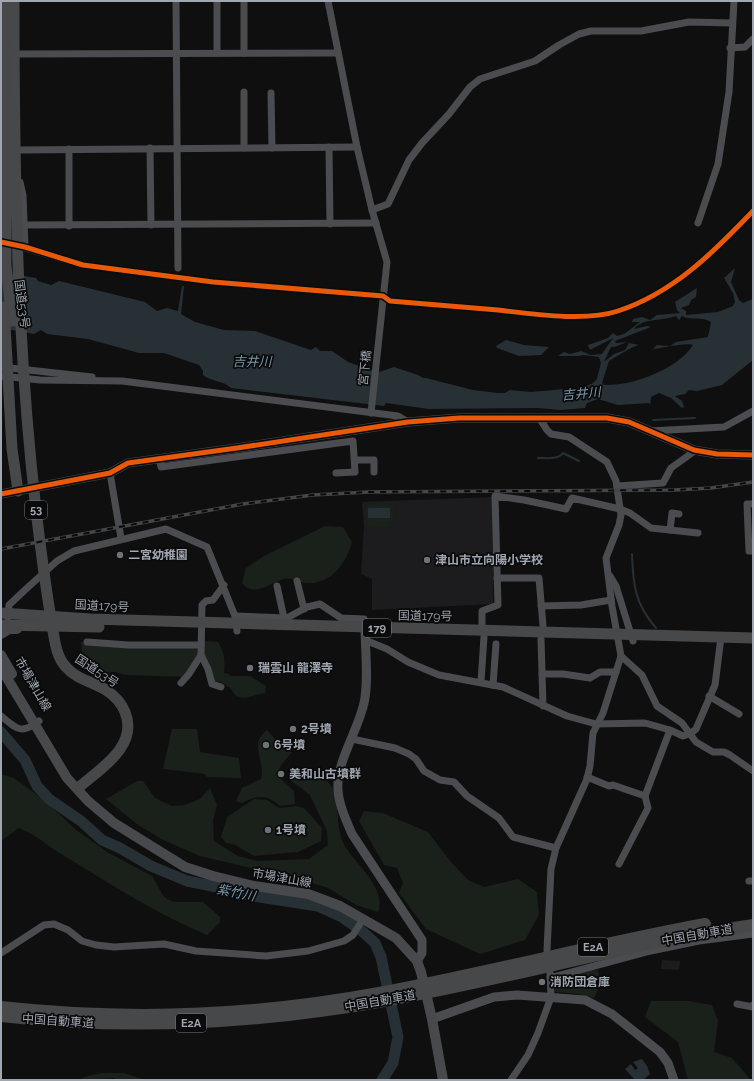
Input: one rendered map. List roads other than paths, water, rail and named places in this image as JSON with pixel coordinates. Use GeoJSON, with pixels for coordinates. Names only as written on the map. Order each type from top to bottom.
{"type":"FeatureCollection","features":[{"type":"Feature","properties":{"kind":"highway","name":"国道53号"},"geometry":{"type":"LineString","coordinates":[[10,2],[12,264],[38,527],[54,633],[59,657],[66,667],[82,679],[106,690],[122,702],[129,721],[126,738],[118,753],[78,788]]}},
{"type":"Feature","properties":{"kind":"highway","name":"国道53号"},"geometry":{"type":"LineString","coordinates":[[10,54],[5,114],[10,129]]}},
{"type":"Feature","properties":{"kind":"highway"},"geometry":{"type":"LineString","coordinates":[[12,264],[22,289],[41,487]]}},
{"type":"Feature","properties":{"kind":"highway"},"geometry":{"type":"LineString","coordinates":[[12,264],[4,302],[11,430],[18,491]]}},
{"type":"Feature","properties":{"kind":"highway","name":"国道179号"},"geometry":{"type":"LineString","coordinates":[[4,613],[90,619],[236,623],[365,633],[483,634],[721,640],[753,638]]}},
{"type":"Feature","properties":{"kind":"highway","name":"国道179号"},"geometry":{"type":"LineString","coordinates":[[3,628],[236,623]]}},
{"type":"Feature","properties":{"kind":"highway","name":"国道179号"},"geometry":{"type":"LineString","coordinates":[[483,634],[542,639],[632,638]]}},
{"type":"Feature","properties":{"kind":"highway","name":"国道179号"},"geometry":{"type":"LineString","coordinates":[[721,640],[753,644]]}},
{"type":"Feature","properties":{"kind":"highway","name":"中国自動車道"},"geometry":{"type":"LineString","coordinates":[[435,986],[665,931],[753,917]]}},
{"type":"Feature","properties":{"kind":"highway","name":"中国自動車道"},"geometry":{"type":"LineString","coordinates":[[1,1016],[116,1024],[188,1023],[290,1015],[625,948],[753,925]]}},
{"type":"Feature","properties":{"kind":"highway","name":"中国自動車道"},"geometry":{"type":"LineString","coordinates":[[1,1007],[109,1014],[201,1014],[379,998]]}},
{"type":"Feature","properties":{"kind":"main road","name":"市場津山線"},"geometry":{"type":"LineString","coordinates":[[1,655],[67,778],[78,788],[88,801],[114,823],[185,867],[213,876],[254,886],[308,894],[340,906],[361,922],[396,938],[417,961],[432,1019],[443,1080]]}},
{"type":"Feature","properties":{"kind":"main road","name":"市場津山線"},"geometry":{"type":"LineString","coordinates":[[1,668],[37,723]]}},
{"type":"Feature","properties":{"kind":"street"},"geometry":{"type":"LineString","coordinates":[[176,1],[178,268]]}},
{"type":"Feature","properties":{"kind":"street"},"geometry":{"type":"LineString","coordinates":[[217,1],[217,53]]}},
{"type":"Feature","properties":{"kind":"street"},"geometry":{"type":"LineString","coordinates":[[244,1],[244,53]]}},
{"type":"Feature","properties":{"kind":"street","name":"宮下橋"},"geometry":{"type":"LineString","coordinates":[[328,1],[357,147],[372,210],[387,262],[371,413]]}},
{"type":"Feature","properties":{"kind":"street"},"geometry":{"type":"LineString","coordinates":[[698,223],[718,164],[729,92],[730,48],[734,1]]}},
{"type":"Feature","properties":{"kind":"street"},"geometry":{"type":"LineString","coordinates":[[1,19],[10,2]]}},
{"type":"Feature","properties":{"kind":"street"},"geometry":{"type":"LineString","coordinates":[[372,210],[388,204],[409,160],[470,87],[480,79],[535,61],[559,44],[579,34],[590,31],[641,31],[689,22],[732,23]]}},
{"type":"Feature","properties":{"kind":"street"},"geometry":{"type":"LineString","coordinates":[[730,48],[745,47],[753,39]]}},
{"type":"Feature","properties":{"kind":"street"},"geometry":{"type":"LineString","coordinates":[[25,247],[23,195],[19,180],[19,150],[10,54],[338,53]]}},
{"type":"Feature","properties":{"kind":"street"},"geometry":{"type":"LineString","coordinates":[[244,92],[244,148]]}},
{"type":"Feature","properties":{"kind":"street"},"geometry":{"type":"LineString","coordinates":[[271,93],[272,148]]}},
{"type":"Feature","properties":{"kind":"street"},"geometry":{"type":"LineString","coordinates":[[329,147],[330,224]]}},
{"type":"Feature","properties":{"kind":"street"},"geometry":{"type":"LineString","coordinates":[[19,150],[357,147]]}},
{"type":"Feature","properties":{"kind":"street"},"geometry":{"type":"LineString","coordinates":[[150,148],[151,225]]}},
{"type":"Feature","properties":{"kind":"street"},"geometry":{"type":"LineString","coordinates":[[69,149],[69,226]]}},
{"type":"Feature","properties":{"kind":"street"},"geometry":{"type":"LineString","coordinates":[[1,180],[19,180]]}},
{"type":"Feature","properties":{"kind":"street"},"geometry":{"type":"LineString","coordinates":[[1,242],[25,247],[83,265],[213,282],[383,296],[390,301],[561,317],[617,312],[655,294],[698,265],[753,211]]}},
{"type":"Feature","properties":{"kind":"street"},"geometry":{"type":"LineString","coordinates":[[24,225],[69,226],[376,223]]}},
{"type":"Feature","properties":{"kind":"street"},"geometry":{"type":"LineString","coordinates":[[1,367],[91,377],[100,380]]}},
{"type":"Feature","properties":{"kind":"street"},"geometry":{"type":"LineString","coordinates":[[1,376],[40,380],[100,380],[142,383],[398,416],[408,422]]}},
{"type":"Feature","properties":{"kind":"street"},"geometry":{"type":"LineString","coordinates":[[650,431],[724,427],[753,411]]}},
{"type":"Feature","properties":{"kind":"street"},"geometry":{"type":"LineString","coordinates":[[1,494],[110,473],[128,463],[238,452],[326,440],[408,422],[459,418],[607,418],[629,422],[696,450],[717,454],[753,455]]}},
{"type":"Feature","properties":{"kind":"street"},"geometry":{"type":"LineString","coordinates":[[540,419],[551,434],[570,437],[607,462],[614,475],[620,509],[619,525],[606,558],[611,600],[622,654],[603,713],[596,724],[591,744],[590,766],[587,777],[556,848],[552,869],[547,950]]}},
{"type":"Feature","properties":{"kind":"street"},"geometry":{"type":"LineString","coordinates":[[326,440],[353,441],[355,472],[336,473]]}},
{"type":"Feature","properties":{"kind":"street"},"geometry":{"type":"LineString","coordinates":[[617,486],[663,483],[671,468],[696,450]]}},
{"type":"Feature","properties":{"kind":"street"},"geometry":{"type":"LineString","coordinates":[[355,460],[374,460],[374,472]]}},
{"type":"Feature","properties":{"kind":"street"},"geometry":{"type":"LineString","coordinates":[[110,473],[121,538]]}},
{"type":"Feature","properties":{"kind":"street"},"geometry":{"type":"LineString","coordinates":[[481,682],[483,634],[482,611],[498,604],[495,496],[524,500],[566,509],[572,498],[620,509],[630,513],[651,528],[698,533]]}},
{"type":"Feature","properties":{"kind":"street"},"geometry":{"type":"LineString","coordinates":[[753,504],[747,504],[749,551],[753,550]]}},
{"type":"Feature","properties":{"kind":"street"},"geometry":{"type":"LineString","coordinates":[[670,530],[672,513],[679,514]]}},
{"type":"Feature","properties":{"kind":"street"},"geometry":{"type":"LineString","coordinates":[[3,628],[4,613],[9,606],[57,560],[74,551],[121,538],[166,529],[195,540],[208,547],[224,585],[236,623],[287,618],[304,609],[320,604],[341,618],[364,619],[364,702],[338,781],[338,791],[343,812],[352,834],[422,940],[422,953],[417,961]]}},
{"type":"Feature","properties":{"kind":"street"},"geometry":{"type":"LineString","coordinates":[[608,572],[616,586],[632,638]]}},
{"type":"Feature","properties":{"kind":"street"},"geometry":{"type":"LineString","coordinates":[[497,578],[539,578],[543,626]]}},
{"type":"Feature","properties":{"kind":"street"},"geometry":{"type":"LineString","coordinates":[[297,581],[304,609]]}},
{"type":"Feature","properties":{"kind":"street"},"geometry":{"type":"LineString","coordinates":[[181,683],[189,674],[201,655],[202,606],[206,601],[212,600],[224,585]]}},
{"type":"Feature","properties":{"kind":"street"},"geometry":{"type":"LineString","coordinates":[[277,586],[284,618]]}},
{"type":"Feature","properties":{"kind":"street"},"geometry":{"type":"LineString","coordinates":[[541,606],[580,604],[611,600]]}},
{"type":"Feature","properties":{"kind":"street"},"geometry":{"type":"LineString","coordinates":[[365,633],[408,662],[439,675],[503,687],[567,716],[596,724],[645,723],[670,730],[683,736],[690,734],[696,729],[709,696],[716,685],[721,640]]}},
{"type":"Feature","properties":{"kind":"street"},"geometry":{"type":"LineString","coordinates":[[542,639],[543,706]]}},
{"type":"Feature","properties":{"kind":"street"},"geometry":{"type":"LineString","coordinates":[[87,642],[128,645],[202,645]]}},
{"type":"Feature","properties":{"kind":"street"},"geometry":{"type":"LineString","coordinates":[[493,685],[496,644]]}},
{"type":"Feature","properties":{"kind":"street"},"geometry":{"type":"LineString","coordinates":[[622,654],[642,675],[657,706],[682,723],[690,734],[706,749],[730,755],[753,771]]}},
{"type":"Feature","properties":{"kind":"street"},"geometry":{"type":"LineString","coordinates":[[201,655],[208,669],[212,684],[221,687]]}},
{"type":"Feature","properties":{"kind":"street"},"geometry":{"type":"LineString","coordinates":[[542,674],[563,674],[590,678],[600,672],[616,672]]}},
{"type":"Feature","properties":{"kind":"street"},"geometry":{"type":"LineString","coordinates":[[709,696],[740,714]]}},
{"type":"Feature","properties":{"kind":"street"},"geometry":{"type":"LineString","coordinates":[[1,716],[16,728],[22,730],[28,729],[37,723]]}},
{"type":"Feature","properties":{"kind":"street"},"geometry":{"type":"LineString","coordinates":[[619,864],[648,808],[645,796],[670,730]]}},
{"type":"Feature","properties":{"kind":"street"},"geometry":{"type":"LineString","coordinates":[[352,739],[395,748],[409,754],[416,759],[424,771],[440,780],[454,782],[467,796],[499,818],[513,837],[556,848]]}},
{"type":"Feature","properties":{"kind":"street"},"geometry":{"type":"LineString","coordinates":[[587,777],[609,786],[613,785],[645,796]]}},
{"type":"Feature","properties":{"kind":"street"},"geometry":{"type":"LineString","coordinates":[[1,953],[44,925],[54,924],[68,930],[82,941],[96,945],[114,947],[164,944],[196,951],[244,956],[266,956],[308,951],[344,941],[353,935],[361,922]]}},
{"type":"Feature","properties":{"kind":"street"},"geometry":{"type":"LineString","coordinates":[[511,1080],[528,1055],[551,997],[550,975],[699,941],[753,934]]}},
{"type":"Feature","properties":{"kind":"street"},"geometry":{"type":"LineString","coordinates":[[432,1019],[494,997],[517,995],[584,1000],[612,1014],[660,1052],[668,1064],[674,1080]]}},
{"type":"Feature","properties":{"kind":"street"},"geometry":{"type":"LineString","coordinates":[[737,1004],[753,1007],[753,1005]]}},
{"type":"Feature","properties":{"kind":"water","name":"吉井川"},"geometry":{"type":"Polygon","coordinates":[[[735,268],[731,282],[739,300],[743,303],[753,299],[753,360],[722,385],[697,391],[689,390],[685,394],[675,396],[682,401],[684,407],[682,408],[671,398],[659,393],[651,397],[650,406],[649,403],[618,405],[598,399],[587,403],[585,408],[561,410],[538,408],[429,409],[386,403],[384,406],[231,388],[228,385],[203,375],[203,371],[199,365],[164,353],[139,353],[88,339],[47,334],[41,330],[34,334],[1,328],[1,272],[36,278],[38,281],[51,285],[59,281],[145,302],[157,311],[167,308],[178,311],[182,286],[184,286],[181,314],[195,322],[224,330],[255,331],[311,350],[316,347],[320,351],[332,351],[348,362],[379,372],[394,367],[423,378],[473,390],[498,393],[505,393],[510,390],[531,392],[576,388],[592,384],[597,379],[601,363],[599,357],[583,355],[558,356],[564,352],[570,354],[581,351],[591,355],[602,354],[613,338],[590,350],[588,345],[608,338],[613,333],[617,336],[624,334],[640,322],[632,322],[633,319],[642,317],[650,320],[657,315],[680,313],[677,310],[675,302],[697,288],[696,297],[691,300],[689,305],[681,308],[686,311],[686,315],[718,312],[733,306],[735,302],[733,293],[724,278],[735,268]],[[676,316],[648,321],[638,325],[634,329],[647,326],[651,327],[615,341],[616,343],[627,342],[611,347],[604,362],[614,354],[625,350],[629,343],[639,345],[627,350],[609,361],[602,383],[604,385],[615,385],[653,375],[676,362],[686,354],[693,345],[680,345],[653,349],[657,345],[670,346],[676,342],[708,337],[711,322],[708,320],[682,316],[679,320],[676,316]]]}},
{"type":"Feature","properties":{"kind":"water"},"geometry":{"type":"Polygon","coordinates":[[[506,340],[524,345],[549,347],[541,355],[519,356],[497,348],[496,346],[506,340]]]}},
{"type":"Feature","properties":{"kind":"water"},"geometry":{"type":"Polygon","coordinates":[[[368,508],[390,508],[390,518],[368,518],[368,508]]]}},
{"type":"Feature","properties":{"kind":"water"},"geometry":{"type":"Polygon","coordinates":[[[642,1059],[650,1074],[643,1080],[635,1080],[625,1069],[631,1064],[635,1070],[638,1068],[633,1062],[642,1059]]]}},
{"type":"Feature","properties":{"kind":"waterway"},"geometry":{"type":"LineString","coordinates":[[653,420],[695,418]]}},
{"type":"Feature","properties":{"kind":"waterway"},"geometry":{"type":"LineString","coordinates":[[538,458],[555,458],[563,453],[579,461]]}},
{"type":"Feature","properties":{"kind":"waterway"},"geometry":{"type":"LineString","coordinates":[[632,554],[636,594],[644,611],[656,628]]}},
{"type":"Feature","properties":{"kind":"waterway","name":"紫竹川"},"geometry":{"type":"LineString","coordinates":[[1,732],[25,760],[37,786],[49,799],[81,821],[102,840],[120,848],[151,866],[187,881],[227,889],[247,895],[318,906],[342,917],[363,932],[375,943],[381,957],[398,1037],[393,1063],[382,1080]]}},
{"type":"Feature","properties":{"kind":"railway"},"geometry":{"type":"LineString","coordinates":[[1,549],[243,504],[313,495],[368,492],[674,490],[711,488],[753,482]]}},
{"type":"Feature","properties":{"kind":"place","name":"二宮幼稚園"},"geometry":{"type":"Point","coordinates":[120,555]}},
{"type":"Feature","properties":{"kind":"place","name":"津山市立向陽小学校"},"geometry":{"type":"Point","coordinates":[427,560]}},
{"type":"Feature","properties":{"kind":"place","name":"瑞雲山 龍澤寺"},"geometry":{"type":"Point","coordinates":[250,668]}},
{"type":"Feature","properties":{"kind":"place","name":"2号墳"},"geometry":{"type":"Point","coordinates":[293,729]}},
{"type":"Feature","properties":{"kind":"place","name":"6号墳"},"geometry":{"type":"Point","coordinates":[266,745]}},
{"type":"Feature","properties":{"kind":"place","name":"美和山古墳群"},"geometry":{"type":"Point","coordinates":[281,774]}},
{"type":"Feature","properties":{"kind":"place","name":"1号墳"},"geometry":{"type":"Point","coordinates":[268,830]}},
{"type":"Feature","properties":{"kind":"place","name":"消防団倉庫"},"geometry":{"type":"Point","coordinates":[542,982]}}]}
